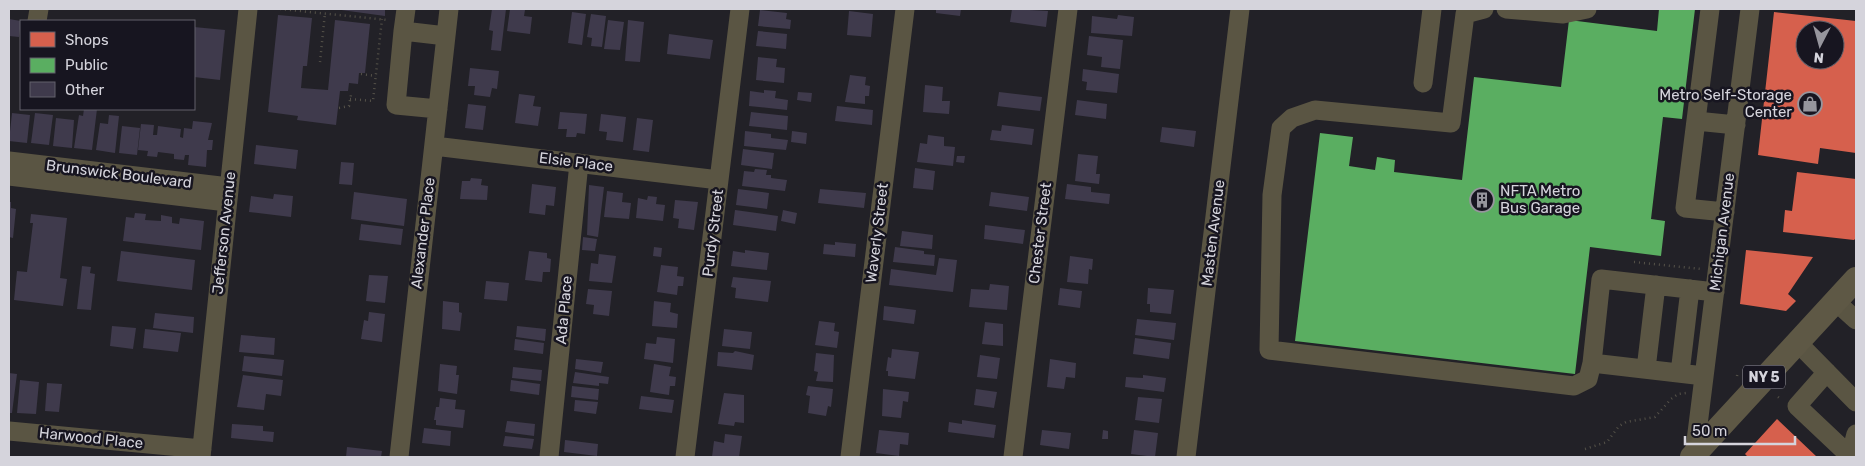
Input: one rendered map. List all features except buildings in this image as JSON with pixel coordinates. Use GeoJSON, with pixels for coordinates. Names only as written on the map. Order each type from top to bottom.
{"type":"FeatureCollection","features":[{"type":"Feature","properties":{"kind":"main road","name":"NY 5"},"geometry":{"type":"LineString","coordinates":[[1694,456],[1856,280]]}},
{"type":"Feature","properties":{"kind":"street","name":"Jefferson Avenue"},"geometry":{"type":"LineString","coordinates":[[202,453],[248,9]]}},
{"type":"Feature","properties":{"kind":"street","name":"Alexander Place"},"geometry":{"type":"LineString","coordinates":[[399,457],[449,9]]}},
{"type":"Feature","properties":{"kind":"street","name":"Purdy Street"},"geometry":{"type":"LineString","coordinates":[[685,457],[719,180],[737,9]]}},
{"type":"Feature","properties":{"kind":"street","name":"Waverly Street"},"geometry":{"type":"LineString","coordinates":[[850,457],[905,9]]}},
{"type":"Feature","properties":{"kind":"street","name":"Chester Street"},"geometry":{"type":"LineString","coordinates":[[1013,457],[1068,9]]}},
{"type":"Feature","properties":{"kind":"street","name":"Masten Avenue"},"geometry":{"type":"LineString","coordinates":[[1186,457],[1240,9]]}},
{"type":"Feature","properties":{"kind":"street"},"geometry":{"type":"LineString","coordinates":[[1423,83],[1432,9]]}},
{"type":"Feature","properties":{"kind":"street"},"geometry":{"type":"LineString","coordinates":[[1484,9],[1465,14],[1451,123],[1315,110],[1292,118],[1281,128],[1272,194],[1270,350],[1574,386],[1588,379],[1592,363],[1601,279],[1715,292]]}},
{"type":"Feature","properties":{"kind":"street"},"geometry":{"type":"LineString","coordinates":[[1506,9],[1563,14],[1587,9]]}},
{"type":"Feature","properties":{"kind":"street"},"geometry":{"type":"LineString","coordinates":[[1710,9],[1685,208],[1725,212]]}},
{"type":"Feature","properties":{"kind":"street","name":"Michigan Avenue"},"geometry":{"type":"LineString","coordinates":[[1694,456],[1750,9]]}},
{"type":"Feature","properties":{"kind":"street"},"geometry":{"type":"LineString","coordinates":[[438,109],[396,105],[401,20],[446,36]]}},
{"type":"Feature","properties":{"kind":"street"},"geometry":{"type":"LineString","coordinates":[[1696,121],[1736,125]]}},
{"type":"Feature","properties":{"kind":"street","name":"Elsie Place"},"geometry":{"type":"LineString","coordinates":[[434,146],[719,180]]}},
{"type":"Feature","properties":{"kind":"street","name":"Brunswick Boulevard"},"geometry":{"type":"LineString","coordinates":[[9,161],[228,195]]}},
{"type":"Feature","properties":{"kind":"street","name":"Ada Place"},"geometry":{"type":"LineString","coordinates":[[549,457],[579,163]]}},
{"type":"Feature","properties":{"kind":"street","name":"Brunswick Boulevard"},"geometry":{"type":"LineString","coordinates":[[9,176],[228,195]]}},
{"type":"Feature","properties":{"kind":"street"},"geometry":{"type":"LineString","coordinates":[[1646,369],[1656,285]]}},
{"type":"Feature","properties":{"kind":"street"},"geometry":{"type":"LineString","coordinates":[[1680,373],[1690,289]]}},
{"type":"Feature","properties":{"kind":"street"},"geometry":{"type":"LineString","coordinates":[[1835,301],[1856,320]]}},
{"type":"Feature","properties":{"kind":"street"},"geometry":{"type":"LineString","coordinates":[[1797,342],[1856,402]]}},
{"type":"Feature","properties":{"kind":"street"},"geometry":{"type":"LineString","coordinates":[[1592,363],[1704,376]]}},
{"type":"Feature","properties":{"kind":"street"},"geometry":{"type":"LineString","coordinates":[[1827,372],[1797,406],[1850,457],[1856,434]]}},
{"type":"Feature","properties":{"kind":"street","name":"Harwood Place"},"geometry":{"type":"LineString","coordinates":[[9,430],[202,453]]}},
{"type":"Feature","properties":{"kind":"path"},"geometry":{"type":"LineString","coordinates":[[280,9],[382,20],[401,20]]}},
{"type":"Feature","properties":{"kind":"path"},"geometry":{"type":"LineString","coordinates":[[294,15],[295,10]]}},
{"type":"Feature","properties":{"kind":"path"},"geometry":{"type":"LineString","coordinates":[[320,62],[325,14]]}},
{"type":"Feature","properties":{"kind":"path"},"geometry":{"type":"LineString","coordinates":[[353,16],[353,21]]}},
{"type":"Feature","properties":{"kind":"path"},"geometry":{"type":"LineString","coordinates":[[350,99],[373,101],[382,20]]}},
{"type":"Feature","properties":{"kind":"path"},"geometry":{"type":"LineString","coordinates":[[361,74],[376,76]]}},
{"type":"Feature","properties":{"kind":"path"},"geometry":{"type":"LineString","coordinates":[[339,108],[348,108],[349,92]]}},
{"type":"Feature","properties":{"kind":"path"},"geometry":{"type":"LineString","coordinates":[[1634,262],[1702,269]]}},
{"type":"Feature","properties":{"kind":"path"},"geometry":{"type":"LineString","coordinates":[[1738,371],[1738,376]]}},
{"type":"Feature","properties":{"kind":"path"},"geometry":{"type":"LineString","coordinates":[[1586,449],[1607,442],[1619,426],[1626,422],[1655,417],[1671,399],[1678,394],[1687,393]]}},
{"type":"Feature","properties":{"kind":"path"},"geometry":{"type":"LineString","coordinates":[[1778,397],[1782,400]]}},
{"type":"Feature","properties":{"kind":"place","name":"Metro Self-Storage Center"},"geometry":{"type":"Point","coordinates":[1810,104]}},
{"type":"Feature","properties":{"kind":"place","name":"NFTA Metro Bus Garage"},"geometry":{"type":"Point","coordinates":[1482,200]}}]}
